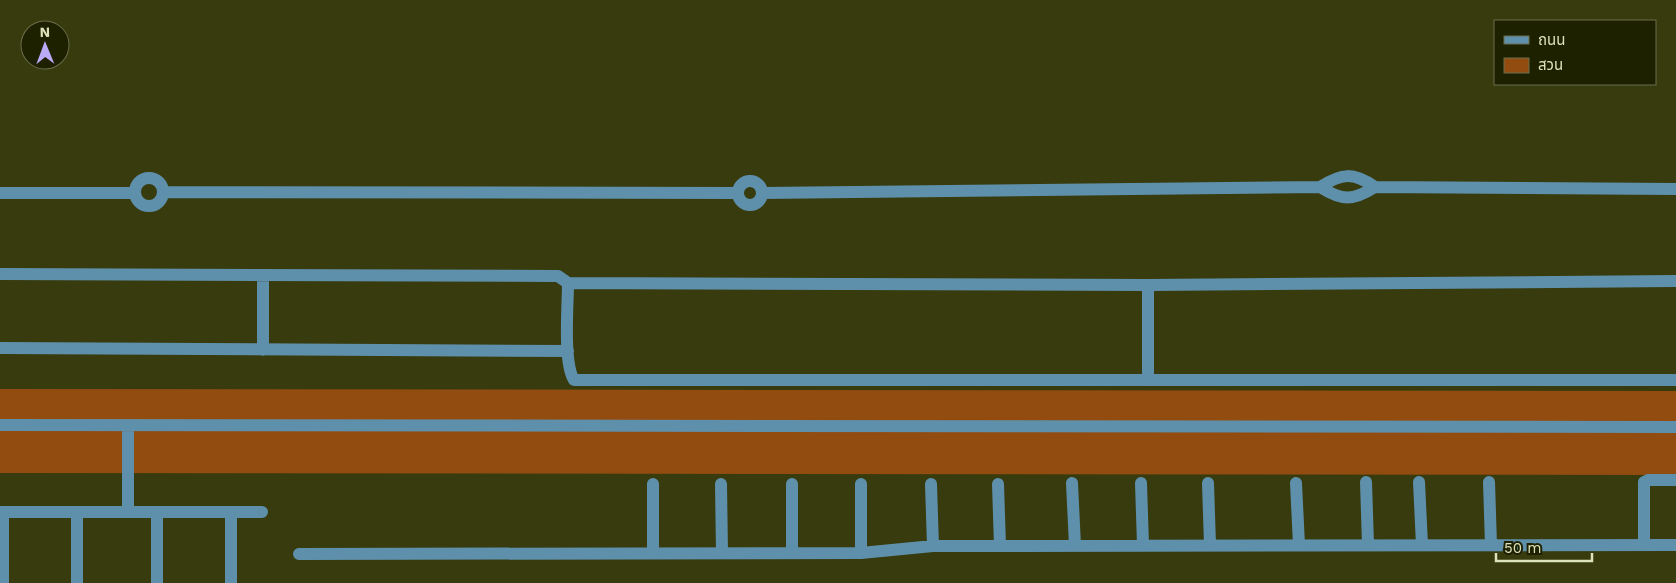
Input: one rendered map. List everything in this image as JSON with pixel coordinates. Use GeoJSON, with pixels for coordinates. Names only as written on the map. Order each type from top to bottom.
{"type":"FeatureCollection","features":[{"type":"Feature","properties":{"kind":"street"},"geometry":{"type":"LineString","coordinates":[[164,192],[738,193],[741,184],[750,181],[759,184],[762,193],[1320,187],[1336,177],[1359,176],[1375,187]]}},
{"type":"Feature","properties":{"kind":"street"},"geometry":{"type":"LineString","coordinates":[[149,178],[159,182],[164,192],[159,203],[149,207],[139,203],[134,192],[138,182],[149,178]]}},
{"type":"Feature","properties":{"kind":"street"},"geometry":{"type":"LineString","coordinates":[[1320,187],[1336,198],[1360,197],[1375,187],[1676,189]]}},
{"type":"Feature","properties":{"kind":"street"},"geometry":{"type":"LineString","coordinates":[[0,193],[134,192]]}},
{"type":"Feature","properties":{"kind":"street"},"geometry":{"type":"LineString","coordinates":[[0,274],[558,276],[568,283],[1148,285],[1676,280]]}},
{"type":"Feature","properties":{"kind":"street"},"geometry":{"type":"LineString","coordinates":[[263,275],[263,350]]}},
{"type":"Feature","properties":{"kind":"street"},"geometry":{"type":"LineString","coordinates":[[568,283],[568,351],[570,373],[574,380],[1676,380]]}},
{"type":"Feature","properties":{"kind":"street"},"geometry":{"type":"LineString","coordinates":[[1148,285],[1148,380]]}},
{"type":"Feature","properties":{"kind":"street"},"geometry":{"type":"LineString","coordinates":[[0,348],[568,351]]}},
{"type":"Feature","properties":{"kind":"street"},"geometry":{"type":"LineString","coordinates":[[0,425],[1676,427]]}},
{"type":"Feature","properties":{"kind":"street"},"geometry":{"type":"LineString","coordinates":[[128,426],[128,512]]}},
{"type":"Feature","properties":{"kind":"street"},"geometry":{"type":"LineString","coordinates":[[1644,545],[1644,482],[1648,480],[1676,480]]}},
{"type":"Feature","properties":{"kind":"street"},"geometry":{"type":"LineString","coordinates":[[1366,482],[1368,545]]}},
{"type":"Feature","properties":{"kind":"street"},"geometry":{"type":"LineString","coordinates":[[1419,482],[1422,545]]}},
{"type":"Feature","properties":{"kind":"street"},"geometry":{"type":"LineString","coordinates":[[1489,482],[1491,545]]}},
{"type":"Feature","properties":{"kind":"street"},"geometry":{"type":"LineString","coordinates":[[1072,483],[1075,546]]}},
{"type":"Feature","properties":{"kind":"street"},"geometry":{"type":"LineString","coordinates":[[1141,483],[1144,545]]}},
{"type":"Feature","properties":{"kind":"street"},"geometry":{"type":"LineString","coordinates":[[1208,483],[1210,545]]}},
{"type":"Feature","properties":{"kind":"street"},"geometry":{"type":"LineString","coordinates":[[1296,483],[1299,545]]}},
{"type":"Feature","properties":{"kind":"street"},"geometry":{"type":"LineString","coordinates":[[653,484],[653,554]]}},
{"type":"Feature","properties":{"kind":"street"},"geometry":{"type":"LineString","coordinates":[[721,484],[722,553]]}},
{"type":"Feature","properties":{"kind":"street"},"geometry":{"type":"LineString","coordinates":[[792,484],[792,553]]}},
{"type":"Feature","properties":{"kind":"street"},"geometry":{"type":"LineString","coordinates":[[861,484],[861,553]]}},
{"type":"Feature","properties":{"kind":"street"},"geometry":{"type":"LineString","coordinates":[[931,484],[933,546]]}},
{"type":"Feature","properties":{"kind":"street"},"geometry":{"type":"LineString","coordinates":[[998,484],[1000,546]]}},
{"type":"Feature","properties":{"kind":"street"},"geometry":{"type":"LineString","coordinates":[[3,582],[2,512],[262,512]]}},
{"type":"Feature","properties":{"kind":"street"},"geometry":{"type":"LineString","coordinates":[[77,512],[77,583]]}},
{"type":"Feature","properties":{"kind":"street"},"geometry":{"type":"LineString","coordinates":[[157,512],[157,583]]}},
{"type":"Feature","properties":{"kind":"street"},"geometry":{"type":"LineString","coordinates":[[231,512],[231,583]]}},
{"type":"Feature","properties":{"kind":"street"},"geometry":{"type":"LineString","coordinates":[[299,554],[861,553],[933,546],[1676,545]]}},
{"type":"Feature","properties":{"kind":"green space"},"geometry":{"type":"Polygon","coordinates":[[[0,389],[1676,391],[1676,475],[0,473],[0,389]]]}}]}
